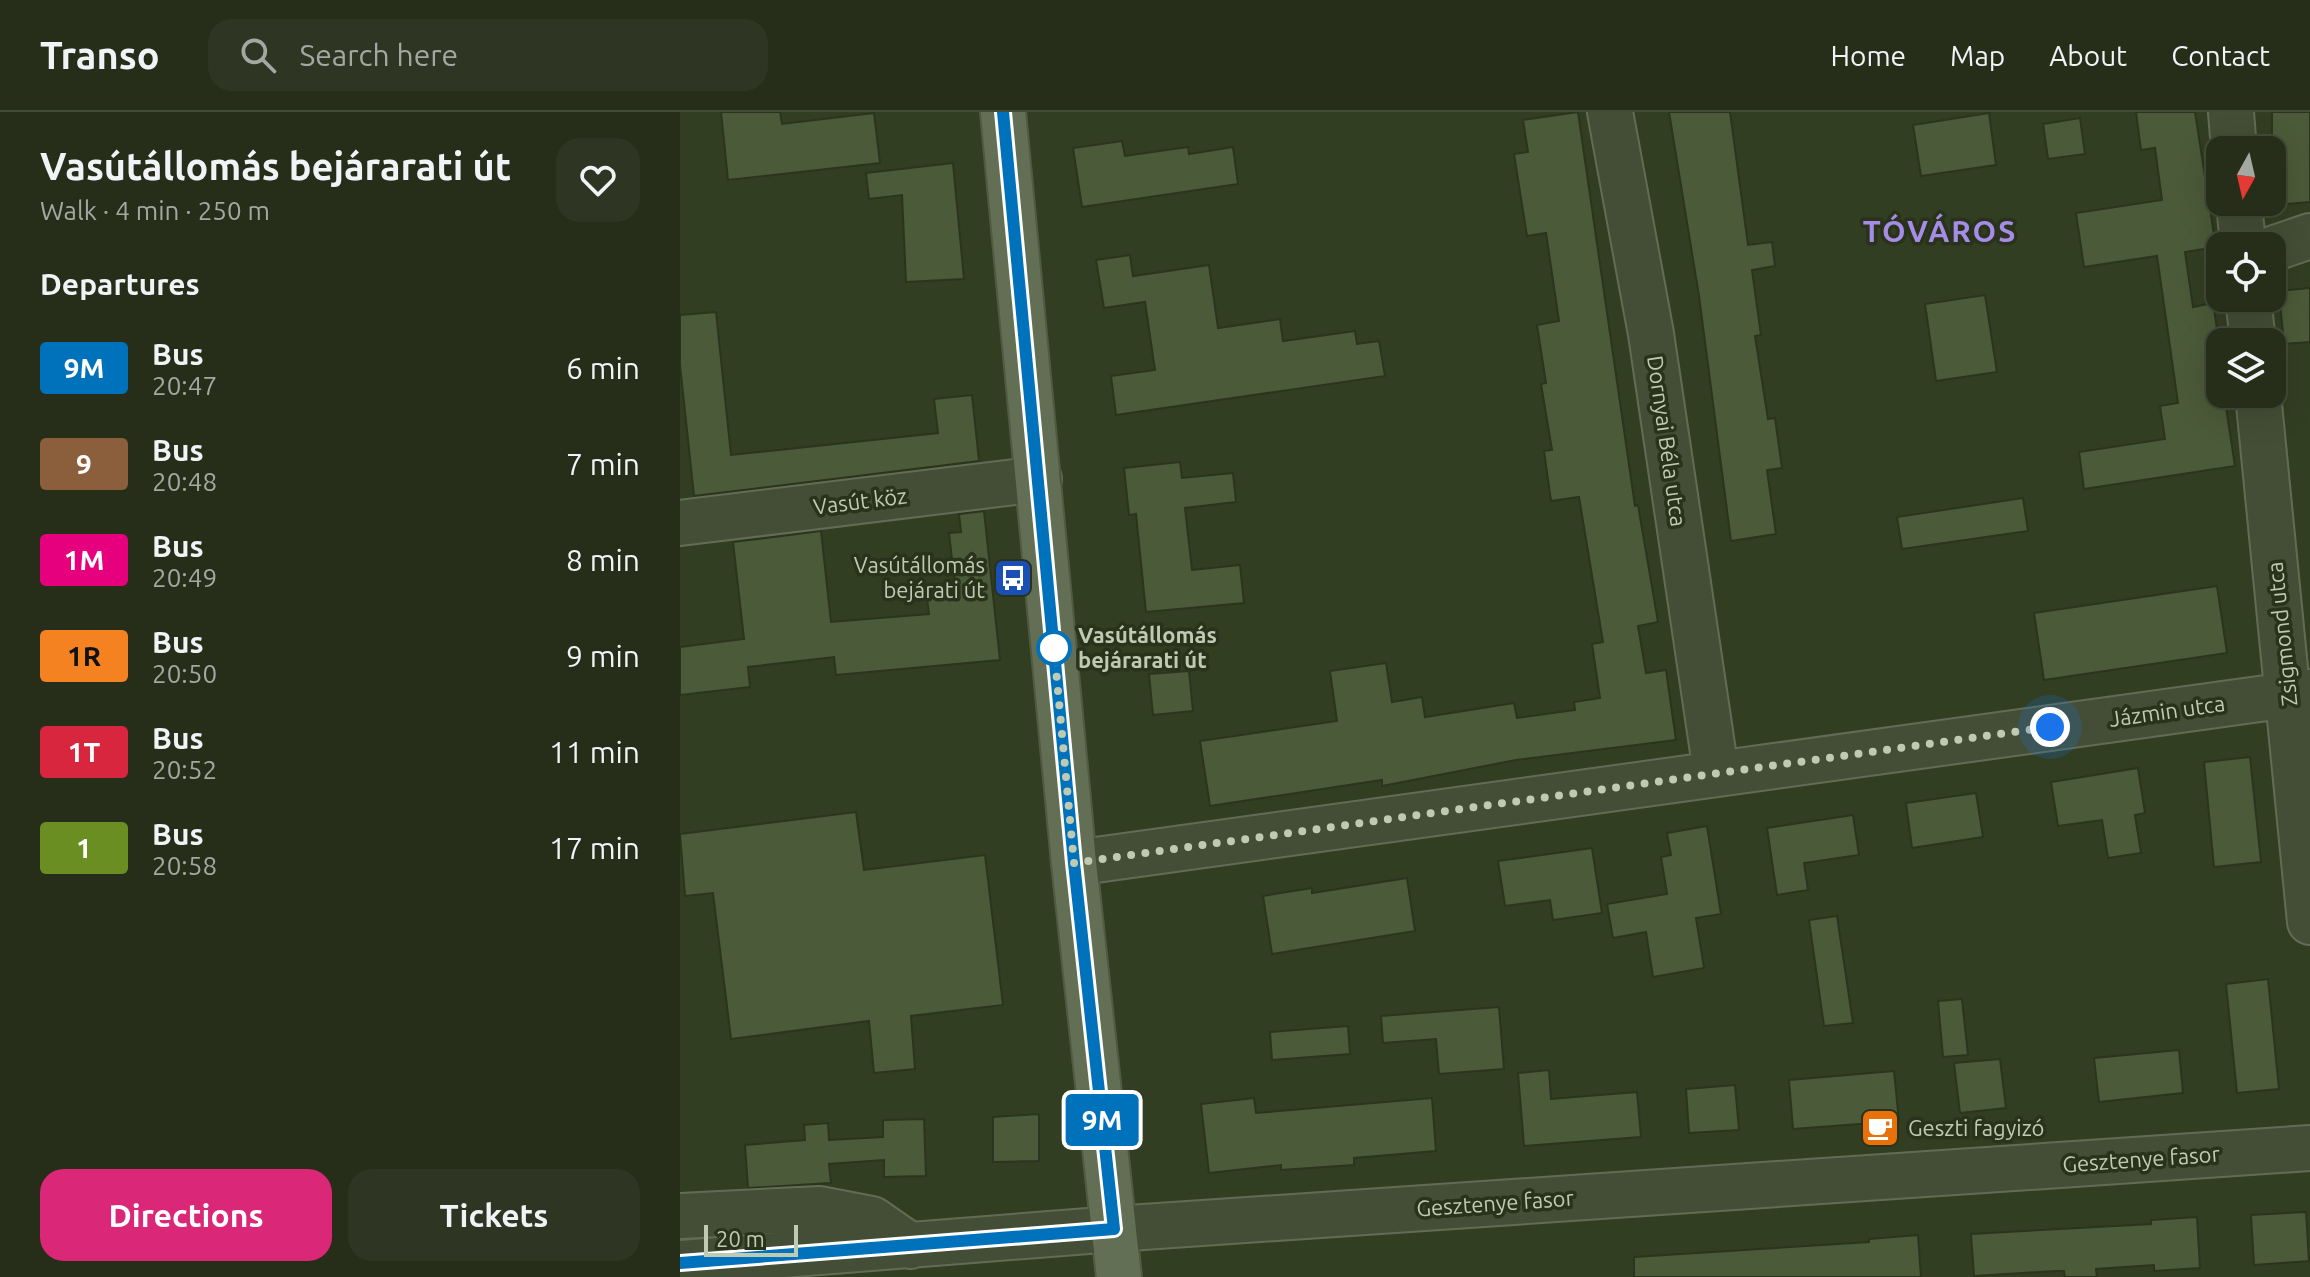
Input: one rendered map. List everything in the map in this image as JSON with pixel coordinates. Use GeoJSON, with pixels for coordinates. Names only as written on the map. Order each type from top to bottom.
{"type":"FeatureCollection","features":[{"type":"Feature","properties":{"kind":"main road"},"geometry":{"type":"LineString","coordinates":[[1003,112],[1074,863],[1119,1277]]}},
{"type":"Feature","properties":{"kind":"street","name":"Dornyai Béla utca"},"geometry":{"type":"LineString","coordinates":[[1610,112],[1651,334],[1716,772]]}},
{"type":"Feature","properties":{"kind":"street"},"geometry":{"type":"LineString","coordinates":[[2231,112],[2233,136]]}},
{"type":"Feature","properties":{"kind":"street"},"geometry":{"type":"LineString","coordinates":[[2286,244],[2310,236]]}},
{"type":"Feature","properties":{"kind":"street","name":"Zsigmond utca"},"geometry":{"type":"LineString","coordinates":[[2260,408],[2299,694],[2310,922]]}},
{"type":"Feature","properties":{"kind":"street","name":"Vasút köz"},"geometry":{"type":"LineString","coordinates":[[680,523],[1039,479]]}},
{"type":"Feature","properties":{"kind":"street","name":"Jázmin utca"},"geometry":{"type":"LineString","coordinates":[[1074,863],[1716,772],[2299,694]]}},
{"type":"Feature","properties":{"kind":"street","name":"Gesztenye fasor"},"geometry":{"type":"LineString","coordinates":[[680,1263],[1114,1229],[2310,1148]]}},
{"type":"Feature","properties":{"kind":"street"},"geometry":{"type":"LineString","coordinates":[[680,1216],[820,1209],[872,1219],[911,1246]]}},
{"type":"Feature","properties":{"kind":"building"},"geometry":{"type":"Polygon","coordinates":[[[721,112],[780,112],[782,124],[874,113],[880,163],[728,180],[721,112]]]}},
{"type":"Feature","properties":{"kind":"building"},"geometry":{"type":"Polygon","coordinates":[[[1578,112],[1635,506],[1638,505],[1658,622],[1638,626],[1646,673],[1666,670],[1676,740],[1516,760],[1382,786],[1382,780],[1210,806],[1200,741],[1337,721],[1330,671],[1386,663],[1392,702],[1422,697],[1425,717],[1514,703],[1517,718],[1575,710],[1574,702],[1600,698],[1592,644],[1603,642],[1579,497],[1551,501],[1544,451],[1552,450],[1541,384],[1546,383],[1537,325],[1559,321],[1546,233],[1527,236],[1514,154],[1528,152],[1523,120],[1578,112]]]}},
{"type":"Feature","properties":{"kind":"building"},"geometry":{"type":"Polygon","coordinates":[[[1669,112],[1730,112],[1748,245],[1772,242],[1775,266],[1752,270],[1761,335],[1755,336],[1768,419],[1775,418],[1782,468],[1767,470],[1776,534],[1731,541],[1699,296],[1669,112]]]}},
{"type":"Feature","properties":{"kind":"building"},"geometry":{"type":"Polygon","coordinates":[[[2136,112],[2195,112],[2206,183],[2206,216],[2211,216],[2214,232],[2206,232],[2206,249],[2185,252],[2193,307],[2206,304],[2206,312],[2214,312],[2217,328],[2206,328],[2206,408],[2226,408],[2235,466],[2084,489],[2079,452],[2165,439],[2160,406],[2178,403],[2157,256],[2084,267],[2076,213],[2162,200],[2155,148],[2141,150],[2136,112]]]}},
{"type":"Feature","properties":{"kind":"building"},"geometry":{"type":"Polygon","coordinates":[[[2272,112],[2310,112],[2310,202],[2286,204],[2286,136],[2272,136],[2272,112]]]}},
{"type":"Feature","properties":{"kind":"building"},"geometry":{"type":"Polygon","coordinates":[[[1989,113],[1996,165],[1921,176],[1913,125],[1989,113]]]}},
{"type":"Feature","properties":{"kind":"building"},"geometry":{"type":"Polygon","coordinates":[[[2080,118],[2085,154],[2048,159],[2043,124],[2080,118]]]}},
{"type":"Feature","properties":{"kind":"building"},"geometry":{"type":"Polygon","coordinates":[[[1122,141],[1125,156],[1188,147],[1189,154],[1233,147],[1238,184],[1082,207],[1073,148],[1122,141]]]}},
{"type":"Feature","properties":{"kind":"building"},"geometry":{"type":"Polygon","coordinates":[[[953,163],[964,279],[906,282],[902,195],[869,199],[866,173],[953,163]]]}},
{"type":"Feature","properties":{"kind":"building"},"geometry":{"type":"Polygon","coordinates":[[[1130,255],[1133,276],[1209,265],[1218,328],[1280,319],[1283,341],[1355,331],[1357,344],[1379,341],[1385,376],[1116,415],[1111,376],[1155,370],[1145,302],[1104,308],[1096,260],[1130,255]]]}},
{"type":"Feature","properties":{"kind":"building"},"geometry":{"type":"Polygon","coordinates":[[[2310,288],[2310,342],[2286,344],[2286,328],[2282,328],[2281,312],[2286,312],[2286,290],[2310,288]]]}},
{"type":"Feature","properties":{"kind":"building"},"geometry":{"type":"Polygon","coordinates":[[[1985,295],[1997,372],[1936,381],[1925,304],[1985,295]]]}},
{"type":"Feature","properties":{"kind":"building"},"geometry":{"type":"Polygon","coordinates":[[[716,312],[731,455],[938,433],[934,399],[972,395],[979,461],[694,496],[680,365],[680,315],[716,312]]]}},
{"type":"Feature","properties":{"kind":"building"},"geometry":{"type":"Polygon","coordinates":[[[1180,462],[1182,478],[1233,473],[1236,502],[1185,508],[1192,570],[1240,565],[1244,603],[1146,612],[1136,514],[1129,515],[1124,468],[1180,462]]]}},
{"type":"Feature","properties":{"kind":"building"},"geometry":{"type":"Polygon","coordinates":[[[2023,498],[2028,531],[1902,549],[1897,517],[2023,498]]]}},
{"type":"Feature","properties":{"kind":"building"},"geometry":{"type":"Polygon","coordinates":[[[984,511],[1000,660],[836,675],[834,657],[748,667],[750,687],[680,695],[680,647],[744,639],[733,542],[821,531],[831,622],[929,614],[927,598],[956,595],[949,533],[961,532],[959,514],[984,511]]]}},
{"type":"Feature","properties":{"kind":"building"},"geometry":{"type":"Polygon","coordinates":[[[2217,586],[2227,653],[2044,680],[2034,613],[2217,586]]]}},
{"type":"Feature","properties":{"kind":"building"},"geometry":{"type":"Polygon","coordinates":[[[1189,671],[1193,711],[1153,715],[1149,674],[1189,671]]]}},
{"type":"Feature","properties":{"kind":"building"},"geometry":{"type":"Polygon","coordinates":[[[2250,757],[2261,862],[2214,867],[2204,762],[2250,757]]]}},
{"type":"Feature","properties":{"kind":"building"},"geometry":{"type":"Polygon","coordinates":[[[2138,768],[2145,813],[2135,815],[2141,853],[2108,858],[2102,820],[2058,826],[2051,782],[2138,768]]]}},
{"type":"Feature","properties":{"kind":"building"},"geometry":{"type":"Polygon","coordinates":[[[1976,793],[1983,837],[1912,848],[1906,803],[1976,793]]]}},
{"type":"Feature","properties":{"kind":"building"},"geometry":{"type":"Polygon","coordinates":[[[856,812],[864,870],[985,855],[1003,1005],[911,1016],[915,1069],[874,1073],[869,1021],[731,1039],[713,893],[685,896],[680,834],[856,812]]]}},
{"type":"Feature","properties":{"kind":"building"},"geometry":{"type":"Polygon","coordinates":[[[1853,815],[1859,855],[1804,863],[1808,890],[1777,895],[1767,828],[1853,815]]]}},
{"type":"Feature","properties":{"kind":"building"},"geometry":{"type":"Polygon","coordinates":[[[1707,826],[1721,914],[1696,918],[1704,968],[1653,977],[1646,932],[1613,938],[1607,904],[1667,894],[1661,857],[1671,855],[1667,833],[1707,826]]]}},
{"type":"Feature","properties":{"kind":"building"},"geometry":{"type":"Polygon","coordinates":[[[1592,848],[1602,913],[1553,920],[1550,900],[1505,906],[1498,861],[1592,848]]]}},
{"type":"Feature","properties":{"kind":"building"},"geometry":{"type":"Polygon","coordinates":[[[1407,878],[1415,931],[1272,954],[1263,896],[1312,888],[1312,893],[1407,878]]]}},
{"type":"Feature","properties":{"kind":"building"},"geometry":{"type":"Polygon","coordinates":[[[1837,916],[1853,1023],[1824,1026],[1809,920],[1837,916]]]}},
{"type":"Feature","properties":{"kind":"building"},"geometry":{"type":"Polygon","coordinates":[[[2268,979],[2279,1089],[2237,1093],[2226,984],[2268,979]]]}},
{"type":"Feature","properties":{"kind":"building"},"geometry":{"type":"Polygon","coordinates":[[[1962,999],[1968,1055],[1943,1057],[1938,1001],[1962,999]]]}},
{"type":"Feature","properties":{"kind":"building"},"geometry":{"type":"Polygon","coordinates":[[[1499,1007],[1504,1069],[1439,1074],[1436,1039],[1383,1043],[1381,1016],[1499,1007]]]}},
{"type":"Feature","properties":{"kind":"building"},"geometry":{"type":"Polygon","coordinates":[[[1348,1026],[1350,1054],[1272,1060],[1270,1032],[1348,1026]]]}},
{"type":"Feature","properties":{"kind":"building"},"geometry":{"type":"Polygon","coordinates":[[[2179,1050],[2183,1093],[2099,1102],[2094,1058],[2179,1050]]]}},
{"type":"Feature","properties":{"kind":"building"},"geometry":{"type":"Polygon","coordinates":[[[2000,1059],[2006,1108],[1960,1113],[1954,1063],[2000,1059]]]}},
{"type":"Feature","properties":{"kind":"building"},"geometry":{"type":"Polygon","coordinates":[[[1549,1070],[1551,1099],[1637,1092],[1641,1137],[1524,1146],[1518,1073],[1549,1070]]]}},
{"type":"Feature","properties":{"kind":"building"},"geometry":{"type":"Polygon","coordinates":[[[1894,1071],[1899,1121],[1793,1129],[1789,1080],[1894,1071]]]}},
{"type":"Feature","properties":{"kind":"building"},"geometry":{"type":"Polygon","coordinates":[[[1735,1085],[1739,1130],[1689,1133],[1686,1089],[1735,1085]]]}},
{"type":"Feature","properties":{"kind":"building"},"geometry":{"type":"Polygon","coordinates":[[[1254,1098],[1256,1113],[1432,1098],[1436,1151],[1354,1158],[1354,1165],[1281,1170],[1281,1165],[1209,1173],[1201,1104],[1254,1098]]]}},
{"type":"Feature","properties":{"kind":"building"},"geometry":{"type":"Polygon","coordinates":[[[1039,1114],[1039,1161],[993,1162],[993,1117],[1039,1114]]]}},
{"type":"Feature","properties":{"kind":"building"},"geometry":{"type":"Polygon","coordinates":[[[924,1119],[926,1176],[884,1177],[884,1160],[829,1164],[831,1183],[748,1188],[745,1145],[805,1140],[804,1125],[828,1123],[829,1140],[883,1137],[883,1120],[924,1119]]]}},
{"type":"Feature","properties":{"kind":"building"},"geometry":{"type":"Polygon","coordinates":[[[2306,1212],[2309,1261],[2254,1265],[2251,1215],[2306,1212]]]}},
{"type":"Feature","properties":{"kind":"building"},"geometry":{"type":"Polygon","coordinates":[[[2197,1217],[2200,1268],[2154,1271],[2154,1265],[2096,1269],[2097,1277],[2065,1277],[2064,1271],[1974,1276],[1971,1234],[2151,1224],[2151,1220],[2197,1217]]]}},
{"type":"Feature","properties":{"kind":"building"},"geometry":{"type":"Polygon","coordinates":[[[1918,1235],[1921,1277],[1634,1277],[1634,1257],[1869,1242],[1869,1239],[1918,1235]]]}},
{"type":"Feature","properties":{"kind":"bus line","name":"9M"},"geometry":{"type":"LineString","coordinates":[[680,1263],[1114,1229],[1074,863],[1003,112]]}},
{"type":"Feature","properties":{"kind":"place","name":"Vasútállomás bejárati út"},"geometry":{"type":"Point","coordinates":[1013,578]}},
{"type":"Feature","properties":{"kind":"place","name":"Vasútállomás bejárarati út"},"geometry":{"type":"Point","coordinates":[1054,648]}},
{"type":"Feature","properties":{"kind":"place","name":"Geszti fagyizó"},"geometry":{"type":"Point","coordinates":[1880,1128]}},
{"type":"Feature","properties":{"kind":"district","name":"TÓVÁROS"},"geometry":{"type":"Point","coordinates":[1940,232]}},
{"type":"Feature","properties":{"kind":"route"},"geometry":{"type":"LineString","coordinates":[[1054,648],[1074,863],[2050,727]]}}]}
